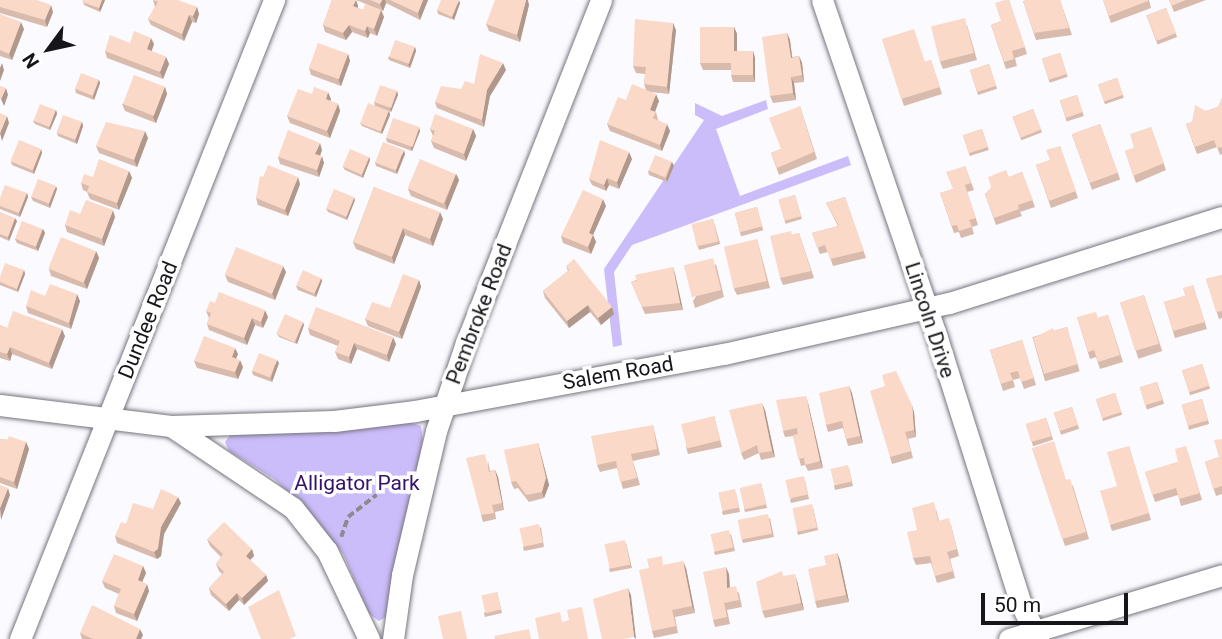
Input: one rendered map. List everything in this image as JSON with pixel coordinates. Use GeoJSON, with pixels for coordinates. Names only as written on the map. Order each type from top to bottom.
{"type":"FeatureCollection","features":[{"type":"Feature","properties":{"kind":"street","name":"Dundee Road"},"geometry":{"type":"LineString","coordinates":[[20,639],[274,0]]}},
{"type":"Feature","properties":{"kind":"street","name":"Pembroke Road"},"geometry":{"type":"LineString","coordinates":[[393,639],[413,525],[445,404],[601,0]]}},
{"type":"Feature","properties":{"kind":"street","name":"Lincoln Drive"},"geometry":{"type":"LineString","coordinates":[[821,0],[926,309],[1021,604],[1037,636]]}},
{"type":"Feature","properties":{"kind":"street","name":"Salem Road"},"geometry":{"type":"LineString","coordinates":[[0,405],[171,426],[334,421],[445,404],[724,354],[926,309],[1222,217]]}},
{"type":"Feature","properties":{"kind":"street"},"geometry":{"type":"LineString","coordinates":[[171,426],[293,508],[327,551],[369,639]]}},
{"type":"Feature","properties":{"kind":"street"},"geometry":{"type":"LineString","coordinates":[[1009,639],[1037,636],[1222,575]]}},
{"type":"Feature","properties":{"kind":"path"},"geometry":{"type":"LineString","coordinates":[[327,551],[336,545],[348,517],[376,495]]}},
{"type":"Feature","properties":{"kind":"green space"},"geometry":{"type":"Polygon","coordinates":[[[766,100],[768,109],[716,129],[740,196],[848,156],[851,165],[632,245],[614,272],[622,345],[613,347],[604,269],[704,120],[695,115],[695,103],[722,116],[766,100]]]}},
{"type":"Feature","properties":{"kind":"green space","name":"Alligator Park"},"geometry":{"type":"Polygon","coordinates":[[[409,422],[421,426],[423,440],[386,617],[379,621],[369,614],[343,554],[311,513],[274,479],[229,451],[225,442],[231,434],[409,422]]]}},
{"type":"Feature","properties":{"kind":"building"},"geometry":{"type":"Polygon","coordinates":[[[0,0],[37,0],[51,5],[45,20],[0,7],[0,0]]]}},
{"type":"Feature","properties":{"kind":"building"},"geometry":{"type":"Polygon","coordinates":[[[102,0],[99,8],[82,2],[102,0]]]}},
{"type":"Feature","properties":{"kind":"building"},"geometry":{"type":"Polygon","coordinates":[[[153,0],[178,0],[197,7],[193,16],[189,15],[182,34],[148,19],[158,2],[153,0]]]}},
{"type":"Feature","properties":{"kind":"building"},"geometry":{"type":"Polygon","coordinates":[[[332,0],[356,0],[353,6],[363,10],[365,4],[381,10],[374,29],[367,26],[365,31],[349,25],[343,33],[323,25],[332,0]]]}},
{"type":"Feature","properties":{"kind":"building"},"geometry":{"type":"Polygon","coordinates":[[[390,0],[423,0],[418,13],[390,0]]]}},
{"type":"Feature","properties":{"kind":"building"},"geometry":{"type":"Polygon","coordinates":[[[441,0],[459,0],[452,17],[437,10],[441,0]]]}},
{"type":"Feature","properties":{"kind":"building"},"geometry":{"type":"Polygon","coordinates":[[[495,0],[526,0],[517,35],[486,24],[495,0]]]}},
{"type":"Feature","properties":{"kind":"building"},"geometry":{"type":"Polygon","coordinates":[[[1009,0],[1025,47],[1012,51],[1014,59],[1004,62],[991,25],[1001,21],[995,3],[1009,0]]]}},
{"type":"Feature","properties":{"kind":"building"},"geometry":{"type":"Polygon","coordinates":[[[1060,0],[1069,28],[1034,33],[1023,1],[1060,0]]]}},
{"type":"Feature","properties":{"kind":"building"},"geometry":{"type":"Polygon","coordinates":[[[1103,0],[1148,0],[1148,1],[1109,16],[1103,0]]]}},
{"type":"Feature","properties":{"kind":"building"},"geometry":{"type":"Polygon","coordinates":[[[1169,0],[1186,0],[1171,6],[1169,0]]]}},
{"type":"Feature","properties":{"kind":"building"},"geometry":{"type":"Polygon","coordinates":[[[1166,8],[1176,33],[1157,41],[1147,16],[1166,8]]]}},
{"type":"Feature","properties":{"kind":"building"},"geometry":{"type":"Polygon","coordinates":[[[0,14],[21,22],[9,54],[0,50],[0,14]]]}},
{"type":"Feature","properties":{"kind":"building"},"geometry":{"type":"Polygon","coordinates":[[[965,18],[974,53],[940,61],[931,26],[965,18]]]}},
{"type":"Feature","properties":{"kind":"building"},"geometry":{"type":"Polygon","coordinates":[[[635,19],[673,23],[667,87],[644,84],[646,67],[633,66],[635,19]]]}},
{"type":"Feature","properties":{"kind":"building"},"geometry":{"type":"Polygon","coordinates":[[[700,27],[734,27],[734,51],[753,51],[753,75],[731,75],[731,63],[700,63],[700,27]]]}},
{"type":"Feature","properties":{"kind":"building"},"geometry":{"type":"Polygon","coordinates":[[[914,29],[925,62],[931,60],[940,87],[901,99],[882,39],[914,29]]]}},
{"type":"Feature","properties":{"kind":"building"},"geometry":{"type":"Polygon","coordinates":[[[134,31],[151,38],[147,49],[166,57],[160,72],[105,51],[110,35],[130,43],[134,31]]]}},
{"type":"Feature","properties":{"kind":"building"},"geometry":{"type":"Polygon","coordinates":[[[787,33],[791,58],[799,56],[802,75],[791,77],[793,93],[770,96],[762,37],[787,33]]]}},
{"type":"Feature","properties":{"kind":"building"},"geometry":{"type":"Polygon","coordinates":[[[395,40],[415,47],[409,64],[389,57],[395,40]]]}},
{"type":"Feature","properties":{"kind":"building"},"geometry":{"type":"Polygon","coordinates":[[[318,43],[348,54],[339,79],[309,68],[318,43]]]}},
{"type":"Feature","properties":{"kind":"building"},"geometry":{"type":"Polygon","coordinates":[[[1060,53],[1067,74],[1049,80],[1042,59],[1060,53]]]}},
{"type":"Feature","properties":{"kind":"building"},"geometry":{"type":"Polygon","coordinates":[[[480,54],[503,63],[487,90],[482,120],[435,102],[441,86],[461,89],[465,81],[474,84],[480,54]]]}},
{"type":"Feature","properties":{"kind":"building"},"geometry":{"type":"Polygon","coordinates":[[[989,64],[996,86],[977,92],[970,70],[989,64]]]}},
{"type":"Feature","properties":{"kind":"building"},"geometry":{"type":"Polygon","coordinates":[[[81,73],[99,80],[93,96],[75,89],[81,73]]]}},
{"type":"Feature","properties":{"kind":"building"},"geometry":{"type":"Polygon","coordinates":[[[134,75],[165,87],[154,116],[123,104],[134,75]]]}},
{"type":"Feature","properties":{"kind":"building"},"geometry":{"type":"Polygon","coordinates":[[[1117,78],[1123,95],[1104,102],[1098,85],[1117,78]]]}},
{"type":"Feature","properties":{"kind":"building"},"geometry":{"type":"Polygon","coordinates":[[[632,84],[656,94],[650,110],[656,112],[653,118],[667,124],[660,145],[607,124],[618,97],[626,100],[632,84]]]}},
{"type":"Feature","properties":{"kind":"building"},"geometry":{"type":"Polygon","coordinates":[[[380,85],[397,91],[391,108],[374,102],[380,85]]]}},
{"type":"Feature","properties":{"kind":"building"},"geometry":{"type":"Polygon","coordinates":[[[0,86],[6,88],[1,99],[0,99],[0,86]]]}},
{"type":"Feature","properties":{"kind":"building"},"geometry":{"type":"Polygon","coordinates":[[[314,87],[328,92],[326,99],[338,104],[327,131],[287,116],[298,89],[312,94],[314,87]]]}},
{"type":"Feature","properties":{"kind":"building"},"geometry":{"type":"Polygon","coordinates":[[[1077,95],[1083,112],[1066,118],[1060,101],[1077,95]]]}},
{"type":"Feature","properties":{"kind":"building"},"geometry":{"type":"Polygon","coordinates":[[[1222,98],[1222,147],[1217,148],[1214,140],[1195,147],[1186,124],[1192,122],[1195,105],[1206,111],[1218,107],[1222,98]]]}},
{"type":"Feature","properties":{"kind":"building"},"geometry":{"type":"Polygon","coordinates":[[[368,103],[389,111],[381,131],[360,124],[368,103]]]}},
{"type":"Feature","properties":{"kind":"building"},"geometry":{"type":"Polygon","coordinates":[[[40,104],[56,110],[49,127],[34,121],[40,104]]]}},
{"type":"Feature","properties":{"kind":"building"},"geometry":{"type":"Polygon","coordinates":[[[800,106],[814,152],[777,168],[771,153],[781,149],[769,118],[800,106]]]}},
{"type":"Feature","properties":{"kind":"building"},"geometry":{"type":"Polygon","coordinates":[[[1033,109],[1041,129],[1021,138],[1013,117],[1033,109]]]}},
{"type":"Feature","properties":{"kind":"building"},"geometry":{"type":"Polygon","coordinates":[[[0,113],[7,116],[0,133],[0,113]]]}},
{"type":"Feature","properties":{"kind":"building"},"geometry":{"type":"Polygon","coordinates":[[[435,114],[473,129],[464,154],[431,141],[435,131],[430,129],[435,114]]]}},
{"type":"Feature","properties":{"kind":"building"},"geometry":{"type":"Polygon","coordinates":[[[63,115],[82,122],[75,140],[57,133],[63,115]]]}},
{"type":"Feature","properties":{"kind":"building"},"geometry":{"type":"Polygon","coordinates":[[[393,118],[419,127],[413,147],[386,138],[393,118]]]}},
{"type":"Feature","properties":{"kind":"building"},"geometry":{"type":"Polygon","coordinates":[[[106,122],[145,131],[134,160],[96,146],[106,122]]]}},
{"type":"Feature","properties":{"kind":"building"},"geometry":{"type":"Polygon","coordinates":[[[1100,124],[1118,173],[1090,183],[1072,134],[1100,124]]]}},
{"type":"Feature","properties":{"kind":"building"},"geometry":{"type":"Polygon","coordinates":[[[1151,127],[1164,163],[1133,176],[1125,151],[1134,148],[1130,134],[1151,127]]]}},
{"type":"Feature","properties":{"kind":"building"},"geometry":{"type":"Polygon","coordinates":[[[982,129],[988,147],[969,153],[963,135],[982,129]]]}},
{"type":"Feature","properties":{"kind":"building"},"geometry":{"type":"Polygon","coordinates":[[[288,130],[320,143],[315,154],[322,156],[317,170],[278,157],[288,130]]]}},
{"type":"Feature","properties":{"kind":"building"},"geometry":{"type":"Polygon","coordinates":[[[19,140],[41,149],[33,170],[10,161],[19,140]]]}},
{"type":"Feature","properties":{"kind":"building"},"geometry":{"type":"Polygon","coordinates":[[[600,140],[629,152],[617,182],[607,178],[604,185],[589,179],[600,140]]]}},
{"type":"Feature","properties":{"kind":"building"},"geometry":{"type":"Polygon","coordinates":[[[383,142],[404,150],[396,170],[375,163],[383,142]]]}},
{"type":"Feature","properties":{"kind":"building"},"geometry":{"type":"Polygon","coordinates":[[[1060,146],[1076,191],[1049,201],[1036,165],[1050,160],[1046,150],[1060,146]]]}},
{"type":"Feature","properties":{"kind":"building"},"geometry":{"type":"Polygon","coordinates":[[[350,149],[369,157],[362,175],[343,166],[350,149]]]}},
{"type":"Feature","properties":{"kind":"building"},"geometry":{"type":"Polygon","coordinates":[[[655,155],[672,162],[665,178],[649,171],[655,155]]]}},
{"type":"Feature","properties":{"kind":"building"},"geometry":{"type":"Polygon","coordinates":[[[99,159],[129,171],[117,203],[87,192],[89,186],[81,183],[84,174],[93,177],[99,159]]]}},
{"type":"Feature","properties":{"kind":"building"},"geometry":{"type":"Polygon","coordinates":[[[420,159],[456,174],[443,204],[407,188],[420,159]]]}},
{"type":"Feature","properties":{"kind":"building"},"geometry":{"type":"Polygon","coordinates":[[[268,165],[298,177],[285,210],[256,198],[260,176],[263,177],[268,165]]]}},
{"type":"Feature","properties":{"kind":"building"},"geometry":{"type":"Polygon","coordinates":[[[965,166],[971,183],[965,185],[976,218],[969,220],[972,227],[959,231],[957,225],[952,226],[940,193],[953,189],[946,172],[965,166]]]}},
{"type":"Feature","properties":{"kind":"building"},"geometry":{"type":"Polygon","coordinates":[[[1006,170],[1009,177],[1022,172],[1033,200],[1018,205],[1019,209],[994,218],[985,194],[991,187],[988,177],[1006,170]]]}},
{"type":"Feature","properties":{"kind":"building"},"geometry":{"type":"Polygon","coordinates":[[[38,179],[56,186],[49,204],[31,197],[38,179]]]}},
{"type":"Feature","properties":{"kind":"building"},"geometry":{"type":"Polygon","coordinates":[[[5,185],[27,193],[19,213],[0,206],[5,185]]]}},
{"type":"Feature","properties":{"kind":"building"},"geometry":{"type":"Polygon","coordinates":[[[374,187],[440,212],[430,239],[403,228],[392,257],[353,242],[374,187]]]}},
{"type":"Feature","properties":{"kind":"building"},"geometry":{"type":"Polygon","coordinates":[[[334,189],[354,197],[347,217],[326,208],[334,189]]]}},
{"type":"Feature","properties":{"kind":"building"},"geometry":{"type":"Polygon","coordinates":[[[583,190],[603,199],[589,233],[593,235],[588,247],[561,236],[583,190]]]}},
{"type":"Feature","properties":{"kind":"building"},"geometry":{"type":"Polygon","coordinates":[[[795,195],[801,216],[785,221],[779,200],[795,195]]]}},
{"type":"Feature","properties":{"kind":"building"},"geometry":{"type":"Polygon","coordinates":[[[845,197],[864,251],[830,259],[825,245],[817,248],[812,233],[839,226],[826,203],[845,197]]]}},
{"type":"Feature","properties":{"kind":"building"},"geometry":{"type":"Polygon","coordinates":[[[86,200],[113,210],[102,239],[65,225],[70,210],[80,214],[86,200]]]}},
{"type":"Feature","properties":{"kind":"building"},"geometry":{"type":"Polygon","coordinates":[[[757,207],[762,226],[740,232],[735,213],[757,207]]]}},
{"type":"Feature","properties":{"kind":"building"},"geometry":{"type":"Polygon","coordinates":[[[0,212],[15,218],[8,237],[0,234],[0,212]]]}},
{"type":"Feature","properties":{"kind":"building"},"geometry":{"type":"Polygon","coordinates":[[[713,219],[718,241],[697,246],[692,224],[713,219]]]}},
{"type":"Feature","properties":{"kind":"building"},"geometry":{"type":"Polygon","coordinates":[[[22,221],[43,229],[36,247],[15,239],[22,221]]]}},
{"type":"Feature","properties":{"kind":"building"},"geometry":{"type":"Polygon","coordinates":[[[791,231],[792,235],[799,233],[811,271],[780,278],[770,236],[791,231]]]}},
{"type":"Feature","properties":{"kind":"building"},"geometry":{"type":"Polygon","coordinates":[[[61,237],[96,251],[83,283],[48,269],[61,237]]]}},
{"type":"Feature","properties":{"kind":"building"},"geometry":{"type":"Polygon","coordinates":[[[757,239],[767,281],[734,289],[724,247],[757,239]]]}},
{"type":"Feature","properties":{"kind":"building"},"geometry":{"type":"Polygon","coordinates":[[[236,247],[283,266],[272,294],[225,275],[236,247]]]}},
{"type":"Feature","properties":{"kind":"building"},"geometry":{"type":"Polygon","coordinates":[[[713,258],[721,290],[692,297],[684,265],[713,258]]]}},
{"type":"Feature","properties":{"kind":"building"},"geometry":{"type":"Polygon","coordinates":[[[574,259],[612,307],[598,318],[588,305],[567,321],[543,291],[569,270],[566,266],[574,259]]]}},
{"type":"Feature","properties":{"kind":"building"},"geometry":{"type":"Polygon","coordinates":[[[5,263],[24,270],[17,289],[0,282],[5,263]]]}},
{"type":"Feature","properties":{"kind":"building"},"geometry":{"type":"Polygon","coordinates":[[[673,267],[680,303],[642,307],[631,282],[637,281],[635,275],[673,267]]]}},
{"type":"Feature","properties":{"kind":"building"},"geometry":{"type":"Polygon","coordinates":[[[303,270],[321,278],[314,294],[296,286],[303,270]]]}},
{"type":"Feature","properties":{"kind":"building"},"geometry":{"type":"Polygon","coordinates":[[[403,274],[419,280],[399,332],[365,319],[372,302],[390,308],[403,274]]]}},
{"type":"Feature","properties":{"kind":"building"},"geometry":{"type":"Polygon","coordinates":[[[1222,275],[1222,311],[1216,312],[1206,279],[1222,275]]]}},
{"type":"Feature","properties":{"kind":"building"},"geometry":{"type":"Polygon","coordinates":[[[50,284],[77,294],[69,323],[26,306],[31,290],[45,296],[50,284]]]}},
{"type":"Feature","properties":{"kind":"building"},"geometry":{"type":"Polygon","coordinates":[[[1193,285],[1205,322],[1173,331],[1164,302],[1185,296],[1183,288],[1193,285]]]}},
{"type":"Feature","properties":{"kind":"building"},"geometry":{"type":"Polygon","coordinates":[[[219,292],[265,310],[261,322],[252,318],[244,338],[207,324],[211,313],[206,311],[210,301],[215,303],[219,292]]]}},
{"type":"Feature","properties":{"kind":"building"},"geometry":{"type":"Polygon","coordinates":[[[1144,295],[1159,344],[1135,351],[1120,302],[1144,295]]]}},
{"type":"Feature","properties":{"kind":"building"},"geometry":{"type":"Polygon","coordinates":[[[316,307],[393,337],[387,355],[354,343],[349,357],[335,352],[340,341],[308,328],[316,307]]]}},
{"type":"Feature","properties":{"kind":"building"},"geometry":{"type":"Polygon","coordinates":[[[13,311],[62,329],[49,363],[10,347],[7,354],[0,352],[0,325],[7,328],[13,311]]]}},
{"type":"Feature","properties":{"kind":"building"},"geometry":{"type":"Polygon","coordinates":[[[1096,312],[1098,318],[1108,315],[1120,355],[1098,362],[1094,350],[1088,352],[1077,317],[1096,312]]]}},
{"type":"Feature","properties":{"kind":"building"},"geometry":{"type":"Polygon","coordinates":[[[285,314],[303,322],[294,342],[276,334],[285,314]]]}},
{"type":"Feature","properties":{"kind":"building"},"geometry":{"type":"Polygon","coordinates":[[[1067,327],[1078,364],[1044,374],[1033,338],[1053,328],[1054,331],[1067,327]]]}},
{"type":"Feature","properties":{"kind":"building"},"geometry":{"type":"Polygon","coordinates":[[[204,336],[235,348],[232,357],[240,360],[235,372],[194,361],[204,336]]]}},
{"type":"Feature","properties":{"kind":"building"},"geometry":{"type":"Polygon","coordinates":[[[1022,340],[1034,378],[1021,382],[1018,371],[1010,373],[1013,380],[1001,384],[990,350],[1022,340]]]}},
{"type":"Feature","properties":{"kind":"building"},"geometry":{"type":"Polygon","coordinates":[[[259,353],[277,360],[270,378],[252,371],[259,353]]]}},
{"type":"Feature","properties":{"kind":"building"},"geometry":{"type":"Polygon","coordinates":[[[1202,364],[1209,386],[1189,392],[1182,370],[1202,364]]]}},
{"type":"Feature","properties":{"kind":"building"},"geometry":{"type":"Polygon","coordinates":[[[896,371],[912,405],[914,430],[905,432],[911,451],[890,457],[870,391],[885,386],[882,375],[896,371]]]}},
{"type":"Feature","properties":{"kind":"building"},"geometry":{"type":"Polygon","coordinates":[[[1157,382],[1162,400],[1145,405],[1140,387],[1157,382]]]}},
{"type":"Feature","properties":{"kind":"building"},"geometry":{"type":"Polygon","coordinates":[[[849,386],[860,436],[846,439],[842,421],[826,425],[819,393],[849,386]]]}},
{"type":"Feature","properties":{"kind":"building"},"geometry":{"type":"Polygon","coordinates":[[[1115,393],[1121,412],[1102,418],[1096,399],[1115,393]]]}},
{"type":"Feature","properties":{"kind":"building"},"geometry":{"type":"Polygon","coordinates":[[[806,396],[820,461],[805,465],[804,458],[798,459],[793,435],[798,434],[797,428],[783,431],[776,400],[806,396]]]}},
{"type":"Feature","properties":{"kind":"building"},"geometry":{"type":"Polygon","coordinates":[[[1202,399],[1208,420],[1188,426],[1182,405],[1202,399]]]}},
{"type":"Feature","properties":{"kind":"building"},"geometry":{"type":"Polygon","coordinates":[[[762,403],[772,451],[759,453],[757,445],[741,453],[729,410],[762,403]]]}},
{"type":"Feature","properties":{"kind":"building"},"geometry":{"type":"Polygon","coordinates":[[[1072,407],[1078,425],[1060,431],[1054,413],[1072,407]]]}},
{"type":"Feature","properties":{"kind":"building"},"geometry":{"type":"Polygon","coordinates":[[[714,416],[720,440],[687,448],[681,424],[714,416]]]}},
{"type":"Feature","properties":{"kind":"building"},"geometry":{"type":"Polygon","coordinates":[[[1046,418],[1051,436],[1031,442],[1026,424],[1046,418]]]}},
{"type":"Feature","properties":{"kind":"building"},"geometry":{"type":"Polygon","coordinates":[[[653,425],[657,449],[631,454],[637,478],[620,482],[616,461],[597,465],[591,436],[653,425]]]}},
{"type":"Feature","properties":{"kind":"building"},"geometry":{"type":"Polygon","coordinates":[[[9,436],[26,442],[14,482],[0,477],[0,439],[7,440],[9,436]]]}},
{"type":"Feature","properties":{"kind":"building"},"geometry":{"type":"Polygon","coordinates":[[[1222,439],[1222,486],[1213,489],[1205,462],[1219,457],[1214,440],[1222,439]]]}},
{"type":"Feature","properties":{"kind":"building"},"geometry":{"type":"Polygon","coordinates":[[[1054,441],[1066,480],[1070,479],[1086,532],[1062,539],[1032,448],[1054,441]]]}},
{"type":"Feature","properties":{"kind":"building"},"geometry":{"type":"Polygon","coordinates":[[[538,443],[546,478],[542,492],[526,495],[516,481],[511,482],[504,450],[538,443]]]}},
{"type":"Feature","properties":{"kind":"building"},"geometry":{"type":"Polygon","coordinates":[[[1129,446],[1149,513],[1110,525],[1100,491],[1117,486],[1107,452],[1129,446]]]}},
{"type":"Feature","properties":{"kind":"building"},"geometry":{"type":"Polygon","coordinates":[[[1186,446],[1200,493],[1179,499],[1176,488],[1152,495],[1145,472],[1178,462],[1175,449],[1186,446]]]}},
{"type":"Feature","properties":{"kind":"building"},"geometry":{"type":"Polygon","coordinates":[[[485,454],[489,472],[495,470],[502,503],[492,505],[494,513],[481,515],[466,458],[485,454]]]}},
{"type":"Feature","properties":{"kind":"building"},"geometry":{"type":"Polygon","coordinates":[[[848,465],[852,482],[834,486],[830,469],[848,465]]]}},
{"type":"Feature","properties":{"kind":"building"},"geometry":{"type":"Polygon","coordinates":[[[804,476],[808,495],[789,499],[785,480],[804,476]]]}},
{"type":"Feature","properties":{"kind":"building"},"geometry":{"type":"Polygon","coordinates":[[[761,483],[766,504],[745,509],[740,488],[761,483]]]}},
{"type":"Feature","properties":{"kind":"building"},"geometry":{"type":"Polygon","coordinates":[[[0,485],[8,488],[0,508],[0,485]]]}},
{"type":"Feature","properties":{"kind":"building"},"geometry":{"type":"Polygon","coordinates":[[[161,489],[178,497],[161,527],[158,549],[154,552],[115,536],[121,522],[126,524],[133,503],[153,509],[161,489]]]}},
{"type":"Feature","properties":{"kind":"building"},"geometry":{"type":"Polygon","coordinates":[[[735,489],[739,508],[722,511],[718,493],[735,489]]]}},
{"type":"Feature","properties":{"kind":"building"},"geometry":{"type":"Polygon","coordinates":[[[934,502],[938,521],[949,518],[957,549],[947,552],[953,571],[935,576],[930,556],[913,558],[907,532],[917,530],[912,508],[934,502]]]}},
{"type":"Feature","properties":{"kind":"building"},"geometry":{"type":"Polygon","coordinates":[[[812,504],[817,527],[797,532],[792,508],[812,504]]]}},
{"type":"Feature","properties":{"kind":"building"},"geometry":{"type":"Polygon","coordinates":[[[768,514],[772,534],[741,540],[738,520],[768,514]]]}},
{"type":"Feature","properties":{"kind":"building"},"geometry":{"type":"Polygon","coordinates":[[[224,522],[252,549],[246,556],[266,575],[242,598],[237,593],[226,604],[209,588],[224,572],[216,564],[223,554],[207,539],[224,522]]]}},
{"type":"Feature","properties":{"kind":"building"},"geometry":{"type":"Polygon","coordinates":[[[539,524],[543,543],[523,547],[519,528],[539,524]]]}},
{"type":"Feature","properties":{"kind":"building"},"geometry":{"type":"Polygon","coordinates":[[[729,530],[733,548],[715,552],[710,534],[729,530]]]}},
{"type":"Feature","properties":{"kind":"building"},"geometry":{"type":"Polygon","coordinates":[[[625,540],[630,564],[610,569],[604,544],[625,540]]]}},
{"type":"Feature","properties":{"kind":"building"},"geometry":{"type":"Polygon","coordinates":[[[837,553],[846,595],[815,601],[808,569],[826,565],[824,556],[837,553]]]}},
{"type":"Feature","properties":{"kind":"building"},"geometry":{"type":"Polygon","coordinates":[[[114,554],[143,566],[138,580],[147,584],[134,614],[114,606],[121,589],[102,581],[114,554]]]}},
{"type":"Feature","properties":{"kind":"building"},"geometry":{"type":"Polygon","coordinates":[[[662,556],[663,565],[683,561],[692,606],[672,610],[676,626],[652,631],[639,570],[649,568],[647,559],[662,556]]]}},
{"type":"Feature","properties":{"kind":"building"},"geometry":{"type":"Polygon","coordinates":[[[726,567],[727,588],[736,586],[739,600],[724,603],[727,617],[713,620],[703,572],[726,567]]]}},
{"type":"Feature","properties":{"kind":"building"},"geometry":{"type":"Polygon","coordinates":[[[782,571],[783,576],[795,574],[801,603],[762,611],[756,582],[782,571]]]}},
{"type":"Feature","properties":{"kind":"building"},"geometry":{"type":"Polygon","coordinates":[[[628,588],[634,637],[602,639],[593,599],[628,588]]]}},
{"type":"Feature","properties":{"kind":"building"},"geometry":{"type":"Polygon","coordinates":[[[279,590],[296,636],[289,639],[261,639],[248,607],[279,590]]]}},
{"type":"Feature","properties":{"kind":"building"},"geometry":{"type":"Polygon","coordinates":[[[497,592],[501,610],[485,613],[481,596],[497,592]]]}},
{"type":"Feature","properties":{"kind":"building"},"geometry":{"type":"Polygon","coordinates":[[[92,605],[140,629],[136,639],[93,639],[80,633],[92,605]]]}},
{"type":"Feature","properties":{"kind":"building"},"geometry":{"type":"Polygon","coordinates":[[[582,607],[588,639],[539,639],[535,618],[560,612],[562,622],[569,620],[567,610],[582,607]]]}},
{"type":"Feature","properties":{"kind":"building"},"geometry":{"type":"Polygon","coordinates":[[[461,611],[467,639],[443,639],[438,616],[461,611]]]}},
{"type":"Feature","properties":{"kind":"building"},"geometry":{"type":"Polygon","coordinates":[[[529,629],[531,639],[495,639],[494,636],[529,629]]]}}]}
